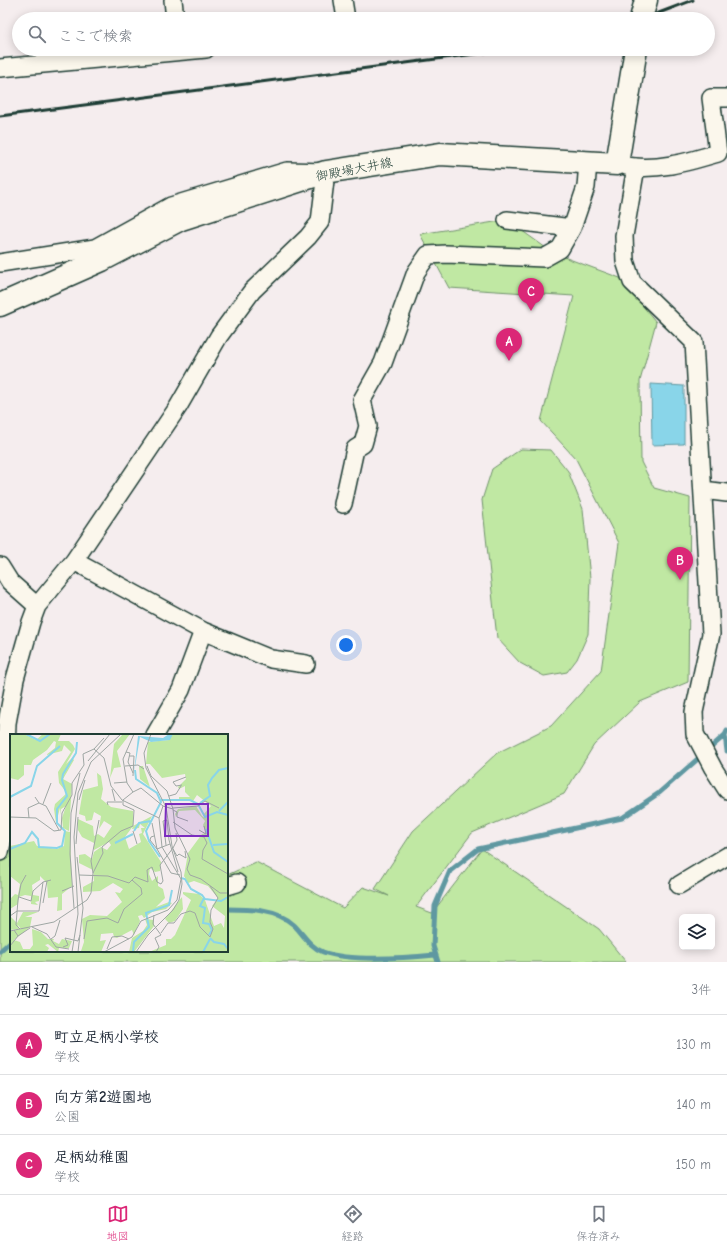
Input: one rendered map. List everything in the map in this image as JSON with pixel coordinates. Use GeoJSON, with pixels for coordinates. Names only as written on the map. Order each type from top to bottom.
{"type":"FeatureCollection","features":[{"type":"Feature","properties":{"kind":"main road"},"geometry":{"type":"LineString","coordinates":[[643,12],[646,0]]}},
{"type":"Feature","properties":{"kind":"main road"},"geometry":{"type":"LineString","coordinates":[[626,166],[635,56]]}},
{"type":"Feature","properties":{"kind":"main road","name":"御殿場大井線"},"geometry":{"type":"LineString","coordinates":[[0,305],[102,260],[181,219],[326,172],[440,154],[588,162],[626,166]]}},
{"type":"Feature","properties":{"kind":"street"},"geometry":{"type":"LineString","coordinates":[[173,0],[174,12]]}},
{"type":"Feature","properties":{"kind":"street"},"geometry":{"type":"LineString","coordinates":[[343,0],[345,12]]}},
{"type":"Feature","properties":{"kind":"street"},"geometry":{"type":"LineString","coordinates":[[0,68],[126,56]]}},
{"type":"Feature","properties":{"kind":"street"},"geometry":{"type":"LineString","coordinates":[[727,98],[710,98],[718,152],[676,165],[626,166],[624,236],[625,261],[632,282],[694,342],[711,634],[694,712],[695,734],[718,770],[727,790]]}},
{"type":"Feature","properties":{"kind":"street"},"geometry":{"type":"LineString","coordinates":[[343,504],[355,449],[363,444],[368,426],[362,400],[383,363],[416,272],[428,255],[446,254],[544,258],[560,249],[572,228],[586,187],[588,162]]}},
{"type":"Feature","properties":{"kind":"street"},"geometry":{"type":"LineString","coordinates":[[0,263],[95,248],[171,206],[288,171],[326,172],[320,222],[308,237],[252,291],[219,336],[178,407],[74,561],[37,606],[15,679],[7,723],[3,837],[0,852]]}},
{"type":"Feature","properties":{"kind":"street"},"geometry":{"type":"LineString","coordinates":[[507,220],[572,228]]}},
{"type":"Feature","properties":{"kind":"street"},"geometry":{"type":"LineString","coordinates":[[703,490],[727,493]]}},
{"type":"Feature","properties":{"kind":"street"},"geometry":{"type":"LineString","coordinates":[[74,561],[204,631],[271,659],[306,664]]}},
{"type":"Feature","properties":{"kind":"street"},"geometry":{"type":"LineString","coordinates":[[0,566],[10,582],[37,606]]}},
{"type":"Feature","properties":{"kind":"street"},"geometry":{"type":"LineString","coordinates":[[156,734],[181,690],[204,631]]}},
{"type":"Feature","properties":{"kind":"street"},"geometry":{"type":"LineString","coordinates":[[679,885],[727,856]]}},
{"type":"Feature","properties":{"kind":"green space"},"geometry":{"type":"Polygon","coordinates":[[[507,220],[553,253],[620,278],[656,322],[640,381],[641,462],[654,488],[690,498],[688,682],[640,702],[594,745],[564,794],[472,833],[416,907],[432,913],[482,849],[599,929],[626,962],[0,962],[0,819],[10,824],[10,952],[228,952],[228,875],[256,862],[343,908],[363,887],[389,896],[375,889],[413,831],[497,753],[551,726],[601,671],[619,543],[576,459],[541,421],[574,296],[449,288],[420,234],[507,220]]]}},
{"type":"Feature","properties":{"kind":"green space"},"geometry":{"type":"Polygon","coordinates":[[[521,449],[551,450],[568,471],[583,509],[590,578],[588,634],[577,659],[567,672],[544,676],[520,663],[497,638],[482,500],[492,469],[521,449]]]}},
{"type":"Feature","properties":{"kind":"water"},"geometry":{"type":"Polygon","coordinates":[[[651,384],[684,386],[684,444],[652,445],[651,384]]]}},
{"type":"Feature","properties":{"kind":"waterway"},"geometry":{"type":"LineString","coordinates":[[438,962],[433,946],[435,906],[450,871],[478,849],[622,818],[659,793],[725,735],[727,731]]}},
{"type":"Feature","properties":{"kind":"waterway"},"geometry":{"type":"LineString","coordinates":[[725,735],[727,751]]}},
{"type":"Feature","properties":{"kind":"waterway"},"geometry":{"type":"LineString","coordinates":[[228,909],[262,911],[279,916],[294,925],[318,950],[335,955],[363,958],[435,955]]}},
{"type":"Feature","properties":{"kind":"waterway"},"geometry":{"type":"LineString","coordinates":[[0,951],[10,942]]}},
{"type":"Feature","properties":{"kind":"railway"},"geometry":{"type":"LineString","coordinates":[[661,12],[693,0]]}},
{"type":"Feature","properties":{"kind":"railway"},"geometry":{"type":"LineString","coordinates":[[0,116],[459,56]]}},
{"type":"Feature","properties":{"kind":"place","name":"足柄幼稚園"},"geometry":{"type":"Point","coordinates":[531,311]}},
{"type":"Feature","properties":{"kind":"place","name":"町立足柄小学校"},"geometry":{"type":"Point","coordinates":[509,361]}},
{"type":"Feature","properties":{"kind":"place","name":"向方第2遊園地"},"geometry":{"type":"Point","coordinates":[680,580]}}]}
